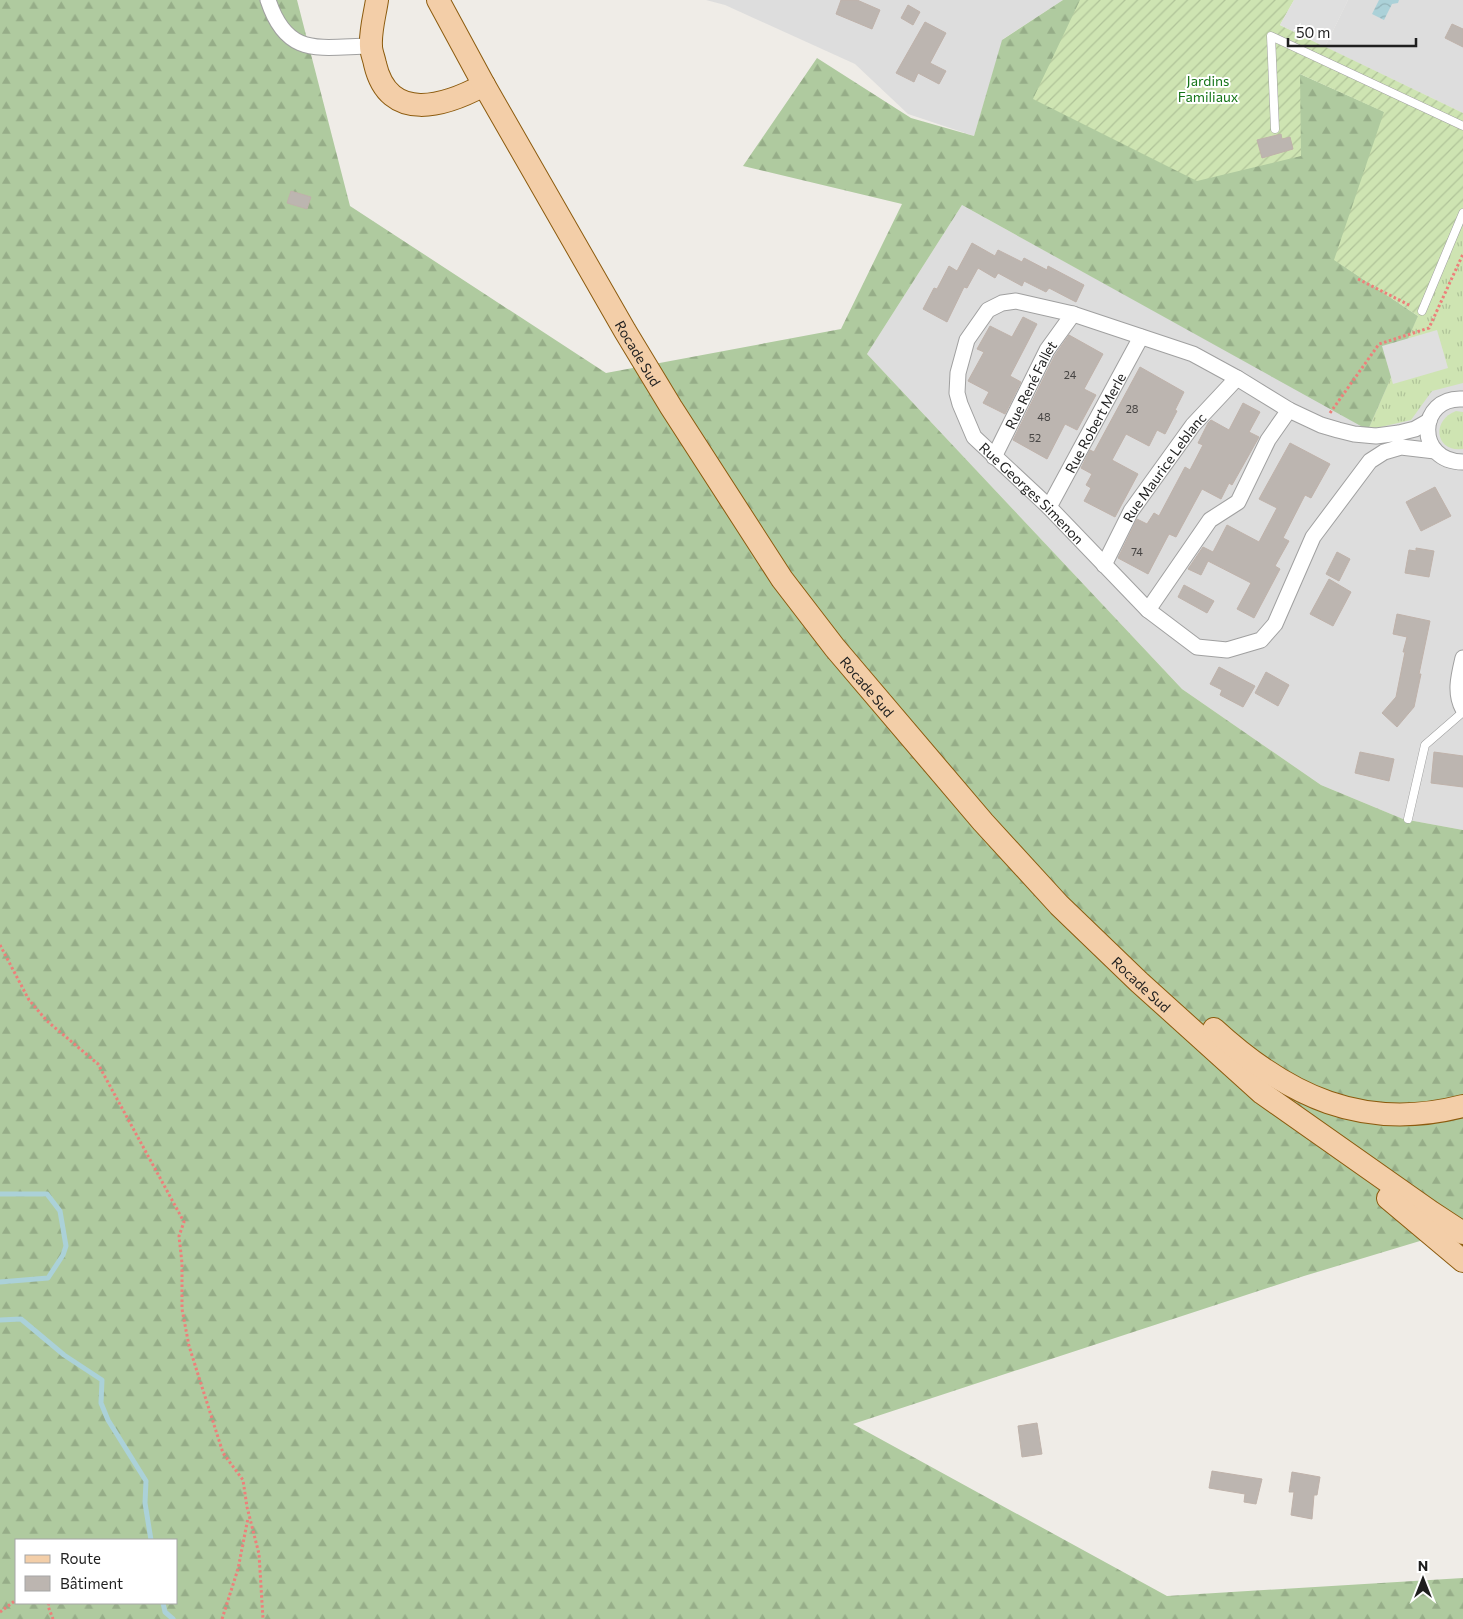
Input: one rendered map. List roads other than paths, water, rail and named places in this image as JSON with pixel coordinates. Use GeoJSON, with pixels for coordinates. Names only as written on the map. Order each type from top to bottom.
{"type":"FeatureCollection","features":[{"type":"Feature","properties":{"kind":"main road"},"geometry":{"type":"LineString","coordinates":[[377,0],[370,46],[378,78],[384,88],[393,96],[402,101],[432,106],[474,91],[484,85]]}},
{"type":"Feature","properties":{"kind":"main road","name":"Rocade Sud"},"geometry":{"type":"LineString","coordinates":[[438,0],[484,85],[625,331],[671,407],[782,579],[835,648],[983,822],[1059,905],[1139,982],[1262,1093],[1463,1233]]}},
{"type":"Feature","properties":{"kind":"main road"},"geometry":{"type":"LineString","coordinates":[[983,822],[1223,1038],[1278,1079],[1309,1096],[1342,1108],[1370,1114],[1429,1114],[1463,1106]]}},
{"type":"Feature","properties":{"kind":"main road"},"geometry":{"type":"LineString","coordinates":[[1262,1093],[1463,1261]]}},
{"type":"Feature","properties":{"kind":"street"},"geometry":{"type":"LineString","coordinates":[[268,0],[274,18],[287,36],[303,45],[320,47],[370,46]]}},
{"type":"Feature","properties":{"kind":"street","name":"Rue Georges Simenon"},"geometry":{"type":"LineString","coordinates":[[1429,421],[1415,429],[1376,436],[1354,434],[1321,425],[1289,410],[1193,354],[1073,314],[1016,301],[1002,303],[988,310],[968,340],[958,373],[958,399],[974,437],[1049,508],[1148,610],[1197,647],[1227,650],[1261,640],[1275,624],[1313,537],[1370,461],[1384,452],[1401,447],[1435,451],[1448,460],[1463,462]]}},
{"type":"Feature","properties":{"kind":"street","name":"Rue René Fallet"},"geometry":{"type":"LineString","coordinates":[[994,457],[1048,350],[1073,314]]}},
{"type":"Feature","properties":{"kind":"street","name":"Rue Robert Merle"},"geometry":{"type":"LineString","coordinates":[[1049,508],[1141,337]]}},
{"type":"Feature","properties":{"kind":"street","name":"Rue Maurice Leblanc"},"geometry":{"type":"LineString","coordinates":[[1104,565],[1131,511],[1193,425],[1237,378]]}},
{"type":"Feature","properties":{"kind":"street"},"geometry":{"type":"LineString","coordinates":[[1435,451],[1429,440],[1427,427],[1429,421],[1437,407],[1444,402],[1452,399],[1463,399]]}},
{"type":"Feature","properties":{"kind":"street"},"geometry":{"type":"LineString","coordinates":[[1148,610],[1210,520],[1238,502],[1268,440],[1289,410]]}},
{"type":"Feature","properties":{"kind":"street"},"geometry":{"type":"LineString","coordinates":[[1463,658],[1458,688],[1460,704],[1463,710]]}},
{"type":"Feature","properties":{"kind":"lane"},"geometry":{"type":"LineString","coordinates":[[1275,129],[1271,36],[1463,126]]}},
{"type":"Feature","properties":{"kind":"lane"},"geometry":{"type":"LineString","coordinates":[[1422,311],[1463,212]]}},
{"type":"Feature","properties":{"kind":"lane"},"geometry":{"type":"LineString","coordinates":[[1408,819],[1425,745],[1463,710]]}},
{"type":"Feature","properties":{"kind":"water"},"geometry":{"type":"Polygon","coordinates":[[[1379,0],[1399,0],[1398,3],[1392,4],[1384,20],[1372,14],[1379,0]]]}},
{"type":"Feature","properties":{"kind":"waterway"},"geometry":{"type":"LineString","coordinates":[[0,1194],[47,1194],[60,1211],[66,1246],[63,1255],[48,1278],[0,1282]]}},
{"type":"Feature","properties":{"kind":"waterway"},"geometry":{"type":"LineString","coordinates":[[0,1320],[21,1319],[64,1355],[102,1380],[101,1403],[108,1420],[146,1481],[145,1503],[151,1539]]}},
{"type":"Feature","properties":{"kind":"waterway"},"geometry":{"type":"LineString","coordinates":[[163,1604],[165,1612],[173,1619]]}},
{"type":"Feature","properties":{"kind":"park label","name":"Jardins Familiaux"},"geometry":{"type":"Point","coordinates":[1208,88]}}]}
